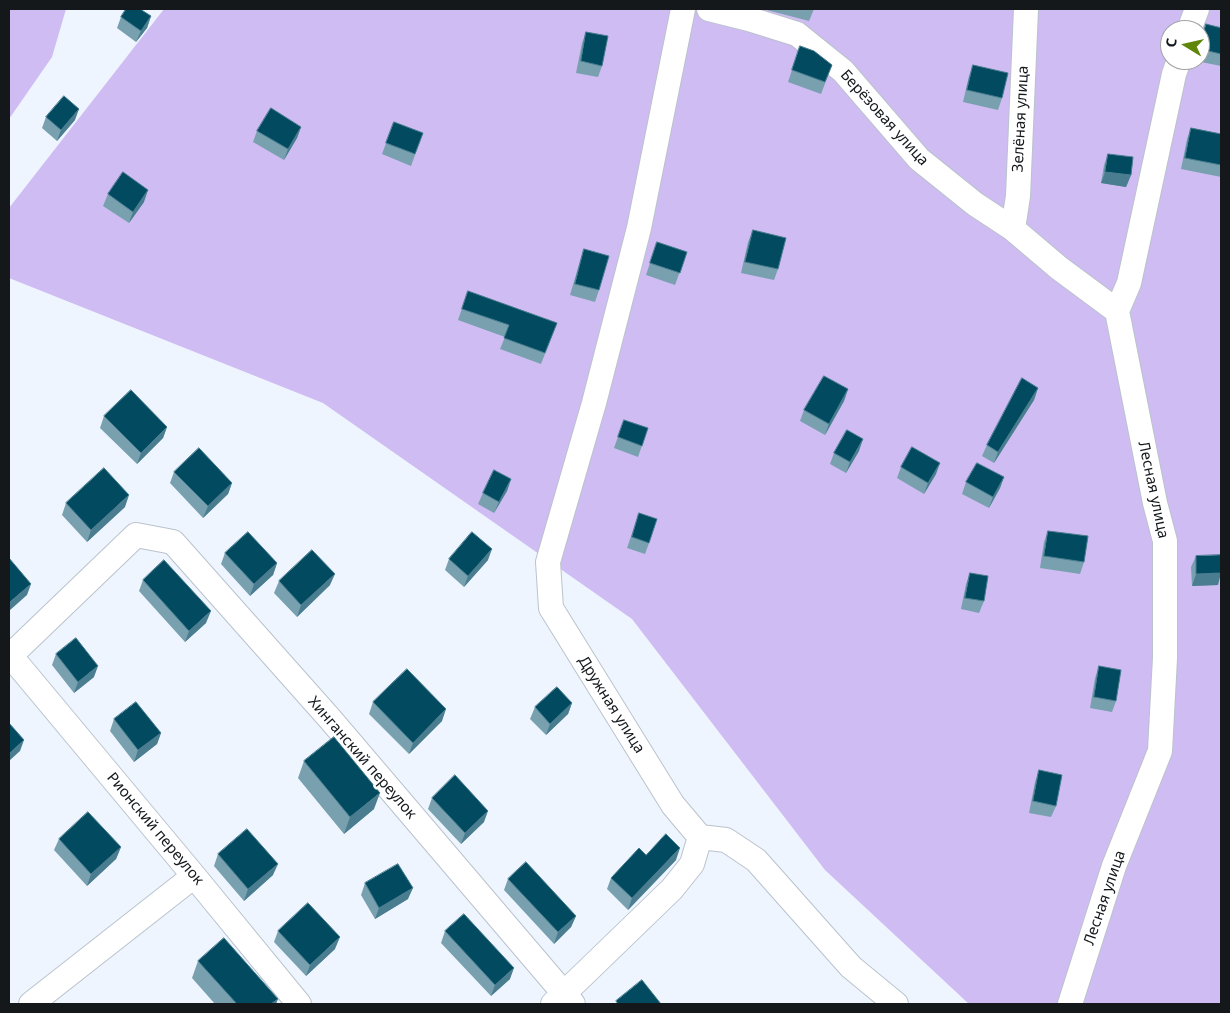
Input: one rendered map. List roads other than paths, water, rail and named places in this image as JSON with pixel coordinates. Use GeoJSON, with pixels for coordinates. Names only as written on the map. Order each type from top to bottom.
{"type":"FeatureCollection","features":[{"type":"Feature","properties":{"kind":"street","name":"Дружная улица"},"geometry":{"type":"LineString","coordinates":[[683,9],[639,228],[594,403],[548,562],[550,608],[673,805],[700,837]]}},
{"type":"Feature","properties":{"kind":"street","name":"Берёзовая улица"},"geometry":{"type":"LineString","coordinates":[[709,9],[796,34],[843,71],[919,159],[975,204],[1013,229],[1059,268],[1117,311]]}},
{"type":"Feature","properties":{"kind":"street","name":"Зелёная улица"},"geometry":{"type":"LineString","coordinates":[[1013,229],[1018,196],[1026,9]]}},
{"type":"Feature","properties":{"kind":"street"},"geometry":{"type":"LineString","coordinates":[[1117,311],[1129,283],[1176,70]]}},
{"type":"Feature","properties":{"kind":"street","name":"Лесная улица"},"geometry":{"type":"LineString","coordinates":[[1070,1004],[1114,866],[1160,751],[1165,658],[1165,541],[1155,503],[1117,311]]}},
{"type":"Feature","properties":{"kind":"street","name":"Хинганский переулок"},"geometry":{"type":"LineString","coordinates":[[9,656],[136,535],[173,542],[330,720],[563,1001]]}},
{"type":"Feature","properties":{"kind":"street","name":"Рионский переулок"},"geometry":{"type":"LineString","coordinates":[[9,656],[299,1004]]}},
{"type":"Feature","properties":{"kind":"street"},"geometry":{"type":"LineString","coordinates":[[563,1001],[672,889],[692,864],[700,837],[726,840],[756,860],[851,967],[896,1004]]}},
{"type":"Feature","properties":{"kind":"street"},"geometry":{"type":"LineString","coordinates":[[31,1004],[194,876]]}}]}
